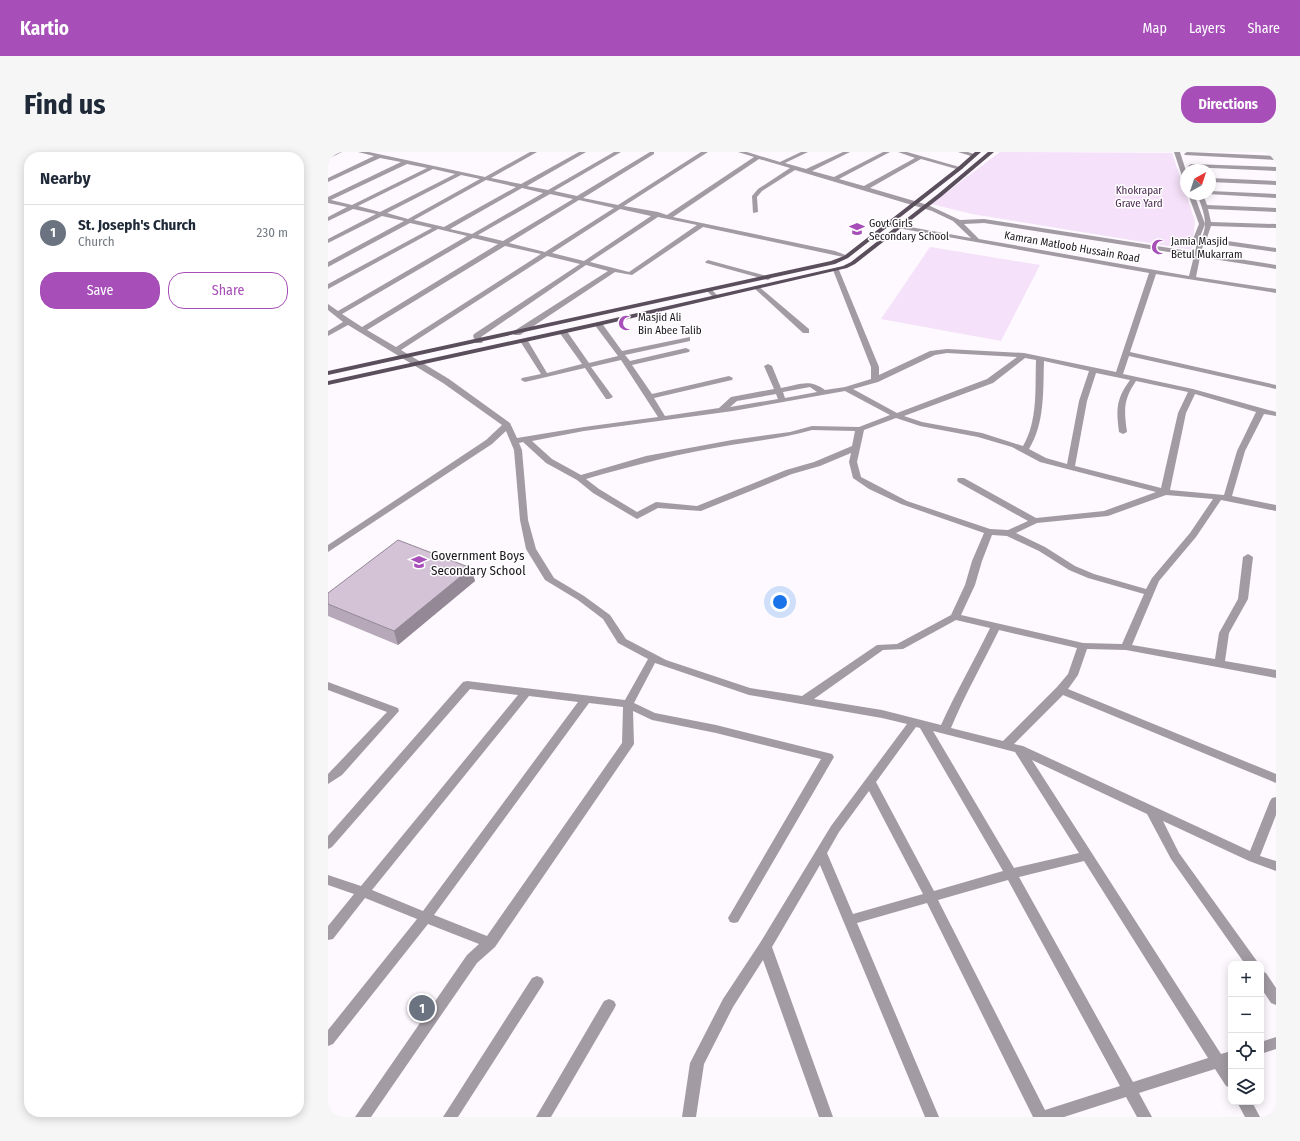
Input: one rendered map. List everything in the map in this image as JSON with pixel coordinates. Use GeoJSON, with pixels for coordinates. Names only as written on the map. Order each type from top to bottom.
{"type":"FeatureCollection","features":[{"type":"Feature","properties":{"kind":"main road"},"geometry":{"type":"LineString","coordinates":[[328,383],[524,341],[836,270],[853,263],[972,170],[991,152]]}},
{"type":"Feature","properties":{"kind":"main road"},"geometry":{"type":"LineString","coordinates":[[328,373],[833,263],[846,257],[888,225],[976,154]]}},
{"type":"Feature","properties":{"kind":"street"},"geometry":{"type":"LineString","coordinates":[[328,157],[339,152]]}},
{"type":"Feature","properties":{"kind":"street"},"geometry":{"type":"LineString","coordinates":[[361,152],[658,214],[835,253],[846,257]]}},
{"type":"Feature","properties":{"kind":"street"},"geometry":{"type":"LineString","coordinates":[[328,265],[534,152]]}},
{"type":"Feature","properties":{"kind":"street"},"geometry":{"type":"LineString","coordinates":[[445,229],[583,152]]}},
{"type":"Feature","properties":{"kind":"street"},"geometry":{"type":"LineString","coordinates":[[328,334],[342,318],[473,235],[618,152]]}},
{"type":"Feature","properties":{"kind":"street"},"geometry":{"type":"LineString","coordinates":[[362,330],[652,153],[646,152]]}},
{"type":"Feature","properties":{"kind":"street"},"geometry":{"type":"LineString","coordinates":[[395,351],[547,253],[622,207],[705,152]]}},
{"type":"Feature","properties":{"kind":"street"},"geometry":{"type":"LineString","coordinates":[[741,152],[926,206],[946,214],[960,222],[967,227],[977,241]]}},
{"type":"Feature","properties":{"kind":"street"},"geometry":{"type":"LineString","coordinates":[[669,217],[763,152]]}},
{"type":"Feature","properties":{"kind":"street"},"geometry":{"type":"LineString","coordinates":[[781,163],[805,152]]}},
{"type":"Feature","properties":{"kind":"street"},"geometry":{"type":"LineString","coordinates":[[808,171],[846,152]]}},
{"type":"Feature","properties":{"kind":"street"},"geometry":{"type":"LineString","coordinates":[[835,179],[887,152]]}},
{"type":"Feature","properties":{"kind":"street"},"geometry":{"type":"LineString","coordinates":[[900,152],[960,168]]}},
{"type":"Feature","properties":{"kind":"street"},"geometry":{"type":"LineString","coordinates":[[961,152],[976,154]]}},
{"type":"Feature","properties":{"kind":"street"},"geometry":{"type":"LineString","coordinates":[[1177,152],[1181,164]]}},
{"type":"Feature","properties":{"kind":"street"},"geometry":{"type":"LineString","coordinates":[[1190,164],[1186,153],[1276,158]]}},
{"type":"Feature","properties":{"kind":"street"},"geometry":{"type":"LineString","coordinates":[[328,180],[379,156]]}},
{"type":"Feature","properties":{"kind":"street"},"geometry":{"type":"LineString","coordinates":[[865,188],[920,157]]}},
{"type":"Feature","properties":{"kind":"street"},"geometry":{"type":"LineString","coordinates":[[328,200],[406,162]]}},
{"type":"Feature","properties":{"kind":"street"},"geometry":{"type":"LineString","coordinates":[[328,219],[433,167]]}},
{"type":"Feature","properties":{"kind":"street"},"geometry":{"type":"LineString","coordinates":[[755,212],[754,197],[760,190],[795,167]]}},
{"type":"Feature","properties":{"kind":"street"},"geometry":{"type":"LineString","coordinates":[[1216,168],[1276,169]]}},
{"type":"Feature","properties":{"kind":"street"},"geometry":{"type":"LineString","coordinates":[[328,241],[461,173]]}},
{"type":"Feature","properties":{"kind":"street"},"geometry":{"type":"LineString","coordinates":[[1216,180],[1276,183]]}},
{"type":"Feature","properties":{"kind":"street"},"geometry":{"type":"LineString","coordinates":[[1216,193],[1276,196]]}},
{"type":"Feature","properties":{"kind":"street"},"geometry":{"type":"LineString","coordinates":[[328,200],[630,274],[703,224]]}},
{"type":"Feature","properties":{"kind":"street"},"geometry":{"type":"LineString","coordinates":[[1192,278],[1202,224],[1193,200]]}},
{"type":"Feature","properties":{"kind":"street"},"geometry":{"type":"LineString","coordinates":[[1200,241],[1210,224],[1202,200]]}},
{"type":"Feature","properties":{"kind":"street"},"geometry":{"type":"LineString","coordinates":[[1204,207],[1276,210]]}},
{"type":"Feature","properties":{"kind":"street"},"geometry":{"type":"LineString","coordinates":[[479,341],[477,336],[658,214]]}},
{"type":"Feature","properties":{"kind":"street"},"geometry":{"type":"LineString","coordinates":[[960,222],[984,221],[1276,267]]}},
{"type":"Feature","properties":{"kind":"street"},"geometry":{"type":"LineString","coordinates":[[1210,224],[1276,226]]}},
{"type":"Feature","properties":{"kind":"street","name":"Kamran Matloob Hussain Road"},"geometry":{"type":"LineString","coordinates":[[888,225],[1153,272],[1276,291]]}},
{"type":"Feature","properties":{"kind":"street"},"geometry":{"type":"LineString","coordinates":[[328,287],[438,227]]}},
{"type":"Feature","properties":{"kind":"street"},"geometry":{"type":"LineString","coordinates":[[1200,241],[1276,250]]}},
{"type":"Feature","properties":{"kind":"street"},"geometry":{"type":"LineString","coordinates":[[708,262],[768,278]]}},
{"type":"Feature","properties":{"kind":"street"},"geometry":{"type":"LineString","coordinates":[[517,333],[614,270]]}},
{"type":"Feature","properties":{"kind":"street"},"geometry":{"type":"LineString","coordinates":[[836,270],[875,367],[875,380]]}},
{"type":"Feature","properties":{"kind":"street"},"geometry":{"type":"LineString","coordinates":[[1119,374],[1153,272]]}},
{"type":"Feature","properties":{"kind":"street"},"geometry":{"type":"LineString","coordinates":[[756,288],[806,331]]}},
{"type":"Feature","properties":{"kind":"street"},"geometry":{"type":"LineString","coordinates":[[709,290],[716,297]]}},
{"type":"Feature","properties":{"kind":"street"},"geometry":{"type":"LineString","coordinates":[[328,306],[342,318],[446,381],[507,425],[518,450],[524,520],[530,549],[550,580],[581,598],[607,617],[622,641],[662,662],[749,691],[882,714],[1019,749],[1253,858],[1276,866]]}},
{"type":"Feature","properties":{"kind":"street"},"geometry":{"type":"LineString","coordinates":[[328,315],[342,318]]}},
{"type":"Feature","properties":{"kind":"street"},"geometry":{"type":"LineString","coordinates":[[598,324],[624,358],[663,418]]}},
{"type":"Feature","properties":{"kind":"street"},"geometry":{"type":"LineString","coordinates":[[563,332],[609,397]]}},
{"type":"Feature","properties":{"kind":"street"},"geometry":{"type":"LineString","coordinates":[[624,358],[687,338]]}},
{"type":"Feature","properties":{"kind":"street"},"geometry":{"type":"LineString","coordinates":[[524,341],[546,375]]}},
{"type":"Feature","properties":{"kind":"street"},"geometry":{"type":"LineString","coordinates":[[525,380],[624,358],[686,350]]}},
{"type":"Feature","properties":{"kind":"street"},"geometry":{"type":"LineString","coordinates":[[514,441],[722,410],[846,389],[875,380],[938,352],[946,351],[1024,355],[1040,358],[1193,391],[1276,414]]}},
{"type":"Feature","properties":{"kind":"street"},"geometry":{"type":"LineString","coordinates":[[1126,353],[1276,387]]}},
{"type":"Feature","properties":{"kind":"street"},"geometry":{"type":"LineString","coordinates":[[580,478],[646,459],[732,442],[791,434],[812,428],[860,429],[990,381],[1024,355]]}},
{"type":"Feature","properties":{"kind":"street"},"geometry":{"type":"LineString","coordinates":[[1025,450],[1030,444],[1035,427],[1039,389],[1040,358]]}},
{"type":"Feature","properties":{"kind":"street"},"geometry":{"type":"LineString","coordinates":[[768,366],[782,400]]}},
{"type":"Feature","properties":{"kind":"street"},"geometry":{"type":"LineString","coordinates":[[1071,467],[1083,401],[1093,369]]}},
{"type":"Feature","properties":{"kind":"street"},"geometry":{"type":"LineString","coordinates":[[650,397],[729,378]]}},
{"type":"Feature","properties":{"kind":"street"},"geometry":{"type":"LineString","coordinates":[[1123,432],[1120,408],[1124,393],[1135,378]]}},
{"type":"Feature","properties":{"kind":"street"},"geometry":{"type":"LineString","coordinates":[[722,410],[734,399],[810,385],[814,386],[823,393]]}},
{"type":"Feature","properties":{"kind":"street"},"geometry":{"type":"LineString","coordinates":[[846,389],[897,416],[920,424],[979,435],[1015,445],[1043,460],[1165,492],[1223,497],[1276,508]]}},
{"type":"Feature","properties":{"kind":"street"},"geometry":{"type":"LineString","coordinates":[[1165,492],[1182,413],[1193,391]]}},
{"type":"Feature","properties":{"kind":"street"},"geometry":{"type":"LineString","coordinates":[[1126,647],[1156,580],[1223,497],[1241,451],[1261,411]]}},
{"type":"Feature","properties":{"kind":"street"},"geometry":{"type":"LineString","coordinates":[[328,549],[488,442],[507,425]]}},
{"type":"Feature","properties":{"kind":"street"},"geometry":{"type":"LineString","coordinates":[[860,429],[853,462],[857,478],[874,489],[921,509],[989,532],[1009,533],[1042,549],[1072,568],[1091,576],[1150,593]]}},
{"type":"Feature","properties":{"kind":"street"},"geometry":{"type":"LineString","coordinates":[[525,439],[549,461],[580,478],[596,491],[637,516],[656,505],[698,509],[789,472],[817,464],[855,448]]}},
{"type":"Feature","properties":{"kind":"street"},"geometry":{"type":"LineString","coordinates":[[961,480],[1035,521]]}},
{"type":"Feature","properties":{"kind":"street"},"geometry":{"type":"LineString","coordinates":[[1009,533],[1035,521],[1105,514],[1165,492]]}},
{"type":"Feature","properties":{"kind":"street"},"geometry":{"type":"LineString","coordinates":[[803,700],[881,647],[899,647],[956,617],[970,585],[977,561],[989,532]]}},
{"type":"Feature","properties":{"kind":"street"},"geometry":{"type":"LineString","coordinates":[[1219,664],[1224,633],[1243,599],[1248,557]]}},
{"type":"Feature","properties":{"kind":"street"},"geometry":{"type":"LineString","coordinates":[[956,617],[1083,646],[1126,647],[1276,674]]}},
{"type":"Feature","properties":{"kind":"street"},"geometry":{"type":"LineString","coordinates":[[944,730],[960,694],[975,670],[996,626]]}},
{"type":"Feature","properties":{"kind":"street"},"geometry":{"type":"LineString","coordinates":[[1006,745],[1061,690],[1072,675],[1083,646]]}},
{"type":"Feature","properties":{"kind":"street"},"geometry":{"type":"LineString","coordinates":[[362,1117],[472,959],[490,943],[628,744],[628,704],[653,658]]}},
{"type":"Feature","properties":{"kind":"street"},"geometry":{"type":"LineString","coordinates":[[328,844],[467,685],[628,704],[652,716],[716,729],[828,757],[734,918]]}},
{"type":"Feature","properties":{"kind":"street"},"geometry":{"type":"LineString","coordinates":[[328,686],[394,711],[338,772],[328,780]]}},
{"type":"Feature","properties":{"kind":"street"},"geometry":{"type":"LineString","coordinates":[[1061,690],[1276,778]]}},
{"type":"Feature","properties":{"kind":"street"},"geometry":{"type":"LineString","coordinates":[[328,935],[526,692]]}},
{"type":"Feature","properties":{"kind":"street"},"geometry":{"type":"LineString","coordinates":[[328,1040],[425,918],[586,699]]}},
{"type":"Feature","properties":{"kind":"street"},"geometry":{"type":"LineString","coordinates":[[689,1117],[697,1063],[728,1003],[765,947],[835,829],[870,781],[919,724]]}},
{"type":"Feature","properties":{"kind":"street"},"geometry":{"type":"LineString","coordinates":[[919,724],[1011,874],[1144,1117]]}},
{"type":"Feature","properties":{"kind":"street"},"geometry":{"type":"LineString","coordinates":[[1019,749],[1087,856],[1225,1059],[1228,1070]]}},
{"type":"Feature","properties":{"kind":"street"},"geometry":{"type":"LineString","coordinates":[[870,781],[1042,1117],[1225,1059]]}},
{"type":"Feature","properties":{"kind":"street"},"geometry":{"type":"LineString","coordinates":[[1253,858],[1276,801]]}},
{"type":"Feature","properties":{"kind":"street"},"geometry":{"type":"LineString","coordinates":[[1151,810],[1175,856],[1250,961]]}},
{"type":"Feature","properties":{"kind":"street"},"geometry":{"type":"LineString","coordinates":[[821,853],[932,1117]]}},
{"type":"Feature","properties":{"kind":"street"},"geometry":{"type":"LineString","coordinates":[[849,920],[931,898],[1011,874],[1087,856]]}},
{"type":"Feature","properties":{"kind":"street"},"geometry":{"type":"LineString","coordinates":[[328,880],[363,892],[490,943]]}},
{"type":"Feature","properties":{"kind":"street"},"geometry":{"type":"LineString","coordinates":[[765,947],[826,1117]]}},
{"type":"Feature","properties":{"kind":"street"},"geometry":{"type":"LineString","coordinates":[[1264,981],[1276,999]]}},
{"type":"Feature","properties":{"kind":"street"},"geometry":{"type":"LineString","coordinates":[[450,1117],[537,982]]}},
{"type":"Feature","properties":{"kind":"street"},"geometry":{"type":"LineString","coordinates":[[543,1117],[608,1005]]}},
{"type":"Feature","properties":{"kind":"street"},"geometry":{"type":"LineString","coordinates":[[1264,1047],[1276,1043]]}},
{"type":"Feature","properties":{"kind":"street"},"geometry":{"type":"LineString","coordinates":[[1246,1105],[1253,1117]]}},
{"type":"Feature","properties":{"kind":"green space","name":"Khokrapar Grave Yard"},"geometry":{"type":"Polygon","coordinates":[[[1000,152],[1172,153],[1180,177],[1180,200],[1188,200],[1195,221],[1192,250],[972,214],[931,204],[1000,152]]]}},
{"type":"Feature","properties":{"kind":"green space"},"geometry":{"type":"Polygon","coordinates":[[[930,247],[1040,265],[1001,341],[881,319],[930,247]]]}},
{"type":"Feature","properties":{"kind":"building"},"geometry":{"type":"Polygon","coordinates":[[[398,540],[471,568],[394,631],[328,604],[328,593],[398,540]]]}},
{"type":"Feature","properties":{"kind":"place","name":"Govt Girls Secondary School"},"geometry":{"type":"Point","coordinates":[857,229]}},
{"type":"Feature","properties":{"kind":"place","name":"Jamia Masjid Betul Mukarram"},"geometry":{"type":"Point","coordinates":[1159,247]}},
{"type":"Feature","properties":{"kind":"place","name":"Masjid Ali Bin Abee Talib"},"geometry":{"type":"Point","coordinates":[626,323]}},
{"type":"Feature","properties":{"kind":"place","name":"Government Boys Secondary School"},"geometry":{"type":"Point","coordinates":[419,562]}},
{"type":"Feature","properties":{"kind":"place","name":"St. Joseph's Church"},"geometry":{"type":"Point","coordinates":[422,1008]}}]}
